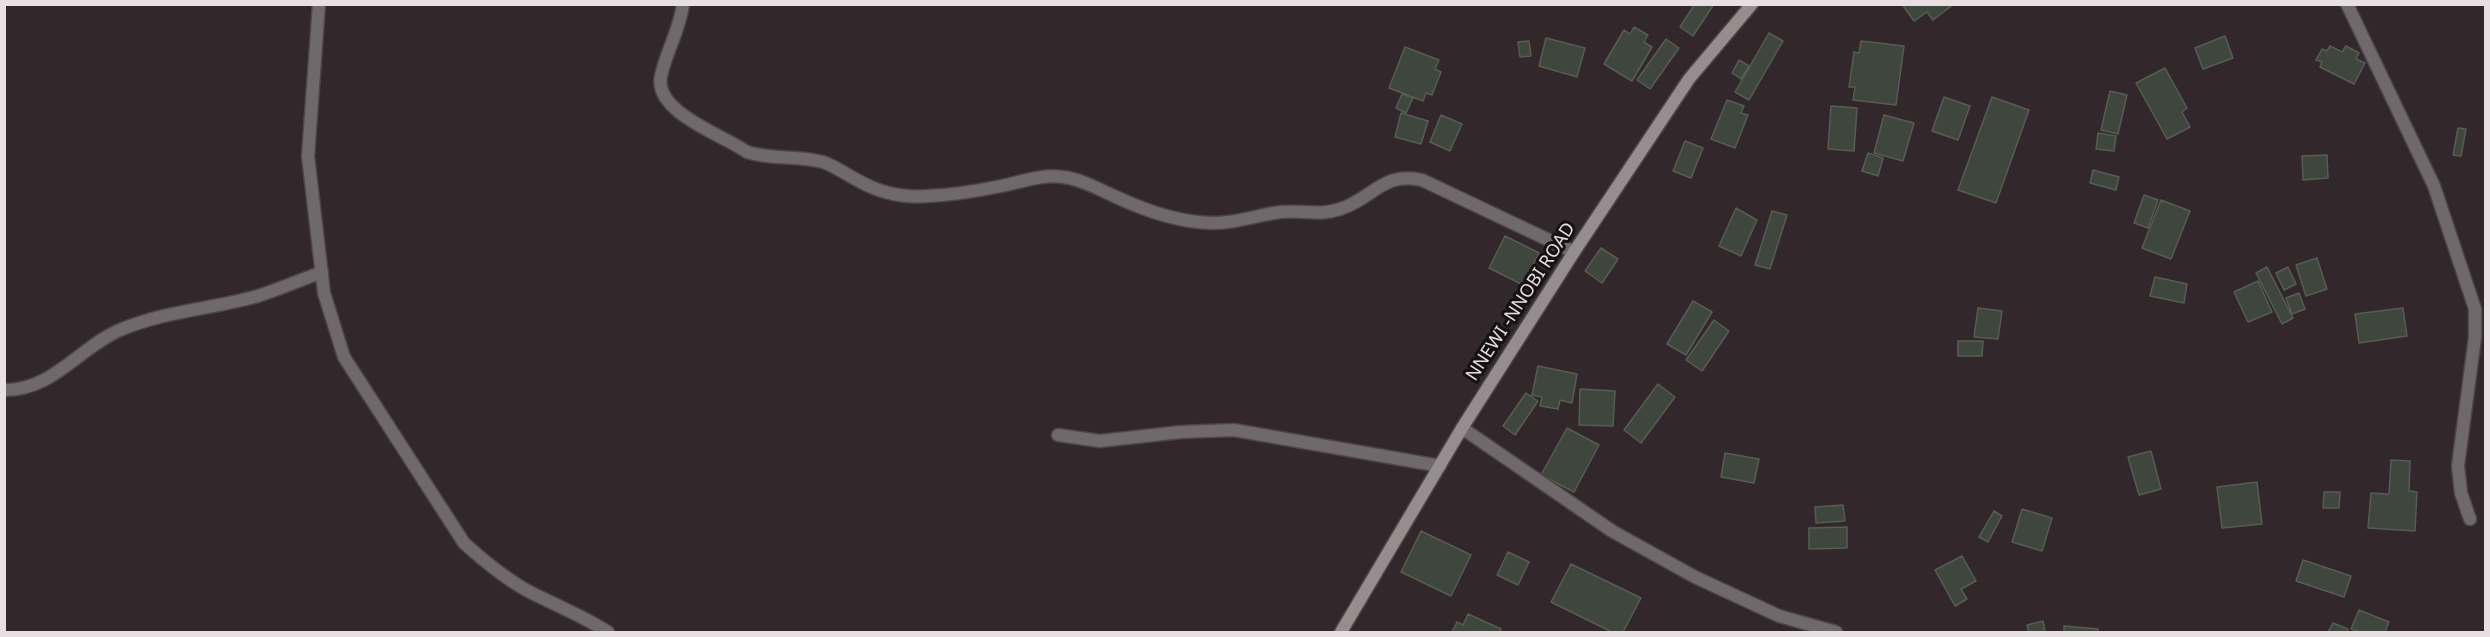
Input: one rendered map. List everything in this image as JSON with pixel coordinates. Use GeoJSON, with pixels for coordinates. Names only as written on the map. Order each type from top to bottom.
{"type":"FeatureCollection","features":[{"type":"Feature","properties":{"kind":"main road","name":"NNEWI -NNOBI ROAD"},"geometry":{"type":"LineString","coordinates":[[1341,633],[1462,428],[1574,252],[1689,79],[1752,4]]}},
{"type":"Feature","properties":{"kind":"street"},"geometry":{"type":"LineString","coordinates":[[319,4],[311,87],[308,156],[324,293],[344,357],[464,543],[490,567],[527,590],[567,609],[608,633]]}},
{"type":"Feature","properties":{"kind":"street"},"geometry":{"type":"LineString","coordinates":[[683,4],[660,79],[662,95],[671,107],[747,152],[784,159],[799,157],[825,163],[862,183],[897,195],[928,196],[1000,186],[1046,176],[1064,177],[1082,182],[1130,204],[1162,214],[1186,221],[1212,223],[1283,212],[1322,213],[1341,209],[1369,194],[1383,183],[1405,176],[1422,180],[1574,252]]}},
{"type":"Feature","properties":{"kind":"street"},"geometry":{"type":"LineString","coordinates":[[2347,4],[2434,186],[2475,309],[2475,337],[2458,466],[2461,493],[2470,519]]}},
{"type":"Feature","properties":{"kind":"street"},"geometry":{"type":"LineString","coordinates":[[4,390],[47,381],[84,351],[119,330],[187,310],[258,296],[322,272]]}},
{"type":"Feature","properties":{"kind":"street"},"geometry":{"type":"LineString","coordinates":[[1462,428],[1612,531],[1695,577],[1779,616],[1836,633]]}},
{"type":"Feature","properties":{"kind":"street"},"geometry":{"type":"LineString","coordinates":[[1058,435],[1100,441],[1181,432],[1234,430],[1440,466]]}},
{"type":"Feature","properties":{"kind":"building"},"geometry":{"type":"Polygon","coordinates":[[[1695,4],[1714,4],[1693,36],[1680,27],[1695,4]]]}},
{"type":"Feature","properties":{"kind":"building"},"geometry":{"type":"Polygon","coordinates":[[[1902,4],[1954,4],[1933,20],[1927,12],[1914,21],[1902,4]]]}},
{"type":"Feature","properties":{"kind":"building"},"geometry":{"type":"Polygon","coordinates":[[[1634,27],[1648,35],[1644,42],[1652,47],[1632,81],[1604,64],[1624,30],[1630,34],[1634,27]]]}},
{"type":"Feature","properties":{"kind":"building"},"geometry":{"type":"Polygon","coordinates":[[[1769,33],[1783,41],[1749,100],[1735,92],[1769,33]]]}},
{"type":"Feature","properties":{"kind":"building"},"geometry":{"type":"Polygon","coordinates":[[[2225,36],[2233,58],[2203,69],[2195,48],[2225,36]]]}},
{"type":"Feature","properties":{"kind":"building"},"geometry":{"type":"Polygon","coordinates":[[[1546,38],[1585,48],[1577,77],[1539,66],[1546,38]]]}},
{"type":"Feature","properties":{"kind":"building"},"geometry":{"type":"Polygon","coordinates":[[[1666,39],[1679,48],[1650,89],[1637,80],[1666,39]]]}},
{"type":"Feature","properties":{"kind":"building"},"geometry":{"type":"Polygon","coordinates":[[[1529,41],[1531,56],[1520,57],[1518,42],[1529,41]]]}},
{"type":"Feature","properties":{"kind":"building"},"geometry":{"type":"Polygon","coordinates":[[[1861,41],[1904,46],[1896,105],[1853,100],[1855,87],[1849,87],[1854,52],[1859,53],[1861,41]]]}},
{"type":"Feature","properties":{"kind":"building"},"geometry":{"type":"Polygon","coordinates":[[[2330,46],[2342,52],[2346,46],[2359,53],[2356,59],[2365,63],[2354,84],[2320,67],[2322,62],[2316,60],[2322,49],[2327,51],[2330,46]]]}},
{"type":"Feature","properties":{"kind":"building"},"geometry":{"type":"Polygon","coordinates":[[[1405,47],[1439,60],[1435,69],[1441,72],[1432,95],[1426,93],[1423,101],[1389,88],[1405,47]]]}},
{"type":"Feature","properties":{"kind":"building"},"geometry":{"type":"Polygon","coordinates":[[[1739,60],[1749,66],[1741,79],[1732,73],[1739,60]]]}},
{"type":"Feature","properties":{"kind":"building"},"geometry":{"type":"Polygon","coordinates":[[[2165,68],[2187,108],[2182,112],[2190,127],[2167,139],[2136,83],[2165,68]]]}},
{"type":"Feature","properties":{"kind":"building"},"geometry":{"type":"Polygon","coordinates":[[[2110,91],[2127,95],[2118,134],[2101,130],[2110,91]]]}},
{"type":"Feature","properties":{"kind":"building"},"geometry":{"type":"Polygon","coordinates":[[[1402,94],[1413,98],[1406,113],[1396,108],[1402,94]]]}},
{"type":"Feature","properties":{"kind":"building"},"geometry":{"type":"Polygon","coordinates":[[[1944,97],[1970,106],[1958,140],[1932,131],[1944,97]]]}},
{"type":"Feature","properties":{"kind":"building"},"geometry":{"type":"Polygon","coordinates":[[[1992,97],[2029,110],[1996,203],[1958,190],[1992,97]]]}},
{"type":"Feature","properties":{"kind":"building"},"geometry":{"type":"Polygon","coordinates":[[[1727,100],[1744,106],[1741,113],[1748,115],[1735,148],[1711,139],[1727,100]]]}},
{"type":"Feature","properties":{"kind":"building"},"geometry":{"type":"Polygon","coordinates":[[[1831,106],[1857,108],[1854,151],[1828,149],[1831,106]]]}},
{"type":"Feature","properties":{"kind":"building"},"geometry":{"type":"Polygon","coordinates":[[[1401,113],[1428,121],[1421,144],[1395,137],[1401,113]]]}},
{"type":"Feature","properties":{"kind":"building"},"geometry":{"type":"Polygon","coordinates":[[[1441,115],[1462,124],[1450,151],[1430,142],[1441,115]]]}},
{"type":"Feature","properties":{"kind":"building"},"geometry":{"type":"Polygon","coordinates":[[[1884,115],[1914,123],[1903,161],[1874,153],[1884,115]]]}},
{"type":"Feature","properties":{"kind":"building"},"geometry":{"type":"Polygon","coordinates":[[[2458,128],[2466,129],[2461,156],[2453,155],[2458,128]]]}},
{"type":"Feature","properties":{"kind":"building"},"geometry":{"type":"Polygon","coordinates":[[[2098,133],[2116,136],[2114,151],[2096,149],[2098,133]]]}},
{"type":"Feature","properties":{"kind":"building"},"geometry":{"type":"Polygon","coordinates":[[[1685,141],[1703,148],[1691,178],[1673,171],[1685,141]]]}},
{"type":"Feature","properties":{"kind":"building"},"geometry":{"type":"Polygon","coordinates":[[[1868,153],[1883,158],[1878,176],[1862,171],[1868,153]]]}},
{"type":"Feature","properties":{"kind":"building"},"geometry":{"type":"Polygon","coordinates":[[[2327,155],[2328,178],[2303,180],[2302,156],[2327,155]]]}},
{"type":"Feature","properties":{"kind":"building"},"geometry":{"type":"Polygon","coordinates":[[[2093,170],[2119,177],[2116,190],[2090,183],[2093,170]]]}},
{"type":"Feature","properties":{"kind":"building"},"geometry":{"type":"Polygon","coordinates":[[[2144,195],[2158,200],[2148,228],[2134,223],[2144,195]]]}},
{"type":"Feature","properties":{"kind":"building"},"geometry":{"type":"Polygon","coordinates":[[[2161,200],[2190,211],[2171,259],[2142,248],[2161,200]]]}},
{"type":"Feature","properties":{"kind":"building"},"geometry":{"type":"Polygon","coordinates":[[[1736,208],[1757,220],[1741,256],[1719,246],[1736,208]]]}},
{"type":"Feature","properties":{"kind":"building"},"geometry":{"type":"Polygon","coordinates":[[[1772,211],[1787,215],[1770,269],[1755,265],[1772,211]]]}},
{"type":"Feature","properties":{"kind":"building"},"geometry":{"type":"Polygon","coordinates":[[[1505,236],[1539,253],[1523,285],[1489,268],[1505,236]]]}},
{"type":"Feature","properties":{"kind":"building"},"geometry":{"type":"Polygon","coordinates":[[[1601,248],[1618,259],[1602,283],[1585,271],[1601,248]]]}},
{"type":"Feature","properties":{"kind":"building"},"geometry":{"type":"Polygon","coordinates":[[[2317,258],[2327,289],[2306,296],[2296,265],[2317,258]]]}},
{"type":"Feature","properties":{"kind":"building"},"geometry":{"type":"Polygon","coordinates":[[[2267,267],[2293,318],[2282,324],[2256,273],[2267,267]]]}},
{"type":"Feature","properties":{"kind":"building"},"geometry":{"type":"Polygon","coordinates":[[[2288,267],[2296,284],[2284,290],[2276,273],[2288,267]]]}},
{"type":"Feature","properties":{"kind":"building"},"geometry":{"type":"Polygon","coordinates":[[[2155,277],[2187,284],[2184,303],[2150,296],[2155,277]]]}},
{"type":"Feature","properties":{"kind":"building"},"geometry":{"type":"Polygon","coordinates":[[[2258,281],[2272,312],[2248,322],[2234,292],[2258,281]]]}},
{"type":"Feature","properties":{"kind":"building"},"geometry":{"type":"Polygon","coordinates":[[[2299,293],[2305,309],[2292,314],[2286,298],[2299,293]]]}},
{"type":"Feature","properties":{"kind":"building"},"geometry":{"type":"Polygon","coordinates":[[[1693,301],[1712,312],[1686,355],[1667,344],[1693,301]]]}},
{"type":"Feature","properties":{"kind":"building"},"geometry":{"type":"Polygon","coordinates":[[[1978,308],[2002,311],[1998,339],[1974,337],[1978,308]]]}},
{"type":"Feature","properties":{"kind":"building"},"geometry":{"type":"Polygon","coordinates":[[[2403,308],[2407,336],[2359,343],[2355,314],[2403,308]]]}},
{"type":"Feature","properties":{"kind":"building"},"geometry":{"type":"Polygon","coordinates":[[[1714,320],[1729,331],[1702,371],[1686,360],[1714,320]]]}},
{"type":"Feature","properties":{"kind":"building"},"geometry":{"type":"Polygon","coordinates":[[[1958,341],[1983,341],[1982,356],[1958,356],[1958,341]]]}},
{"type":"Feature","properties":{"kind":"building"},"geometry":{"type":"Polygon","coordinates":[[[1538,366],[1577,374],[1572,403],[1560,400],[1558,409],[1540,406],[1542,397],[1532,395],[1538,366]]]}},
{"type":"Feature","properties":{"kind":"building"},"geometry":{"type":"Polygon","coordinates":[[[1658,384],[1675,397],[1641,443],[1624,430],[1658,384]]]}},
{"type":"Feature","properties":{"kind":"building"},"geometry":{"type":"Polygon","coordinates":[[[1580,389],[1615,391],[1613,426],[1579,425],[1580,389]]]}},
{"type":"Feature","properties":{"kind":"building"},"geometry":{"type":"Polygon","coordinates":[[[1526,393],[1538,401],[1515,435],[1503,426],[1526,393]]]}},
{"type":"Feature","properties":{"kind":"building"},"geometry":{"type":"Polygon","coordinates":[[[1567,428],[1599,445],[1574,492],[1541,475],[1567,428]]]}},
{"type":"Feature","properties":{"kind":"building"},"geometry":{"type":"Polygon","coordinates":[[[2151,451],[2161,489],[2139,495],[2128,457],[2151,451]]]}},
{"type":"Feature","properties":{"kind":"building"},"geometry":{"type":"Polygon","coordinates":[[[1725,453],[1759,459],[1754,483],[1721,477],[1725,453]]]}},
{"type":"Feature","properties":{"kind":"building"},"geometry":{"type":"Polygon","coordinates":[[[2391,460],[2410,461],[2409,491],[2417,492],[2415,531],[2368,528],[2371,493],[2389,494],[2391,460]]]}},
{"type":"Feature","properties":{"kind":"building"},"geometry":{"type":"Polygon","coordinates":[[[2257,482],[2262,524],[2222,528],[2217,487],[2257,482]]]}},
{"type":"Feature","properties":{"kind":"building"},"geometry":{"type":"Polygon","coordinates":[[[2324,492],[2340,492],[2339,508],[2323,508],[2324,492]]]}},
{"type":"Feature","properties":{"kind":"building"},"geometry":{"type":"Polygon","coordinates":[[[1843,505],[1845,521],[1816,523],[1815,507],[1843,505]]]}},
{"type":"Feature","properties":{"kind":"building"},"geometry":{"type":"Polygon","coordinates":[[[2022,509],[2052,518],[2042,551],[2012,542],[2022,509]]]}},
{"type":"Feature","properties":{"kind":"building"},"geometry":{"type":"Polygon","coordinates":[[[1994,511],[2002,516],[1988,542],[1979,537],[1994,511]]]}},
{"type":"Feature","properties":{"kind":"building"},"geometry":{"type":"Polygon","coordinates":[[[1847,527],[1847,548],[1809,549],[1809,528],[1847,527]]]}},
{"type":"Feature","properties":{"kind":"building"},"geometry":{"type":"Polygon","coordinates":[[[1421,531],[1471,555],[1451,596],[1401,572],[1421,531]]]}},
{"type":"Feature","properties":{"kind":"building"},"geometry":{"type":"Polygon","coordinates":[[[1508,552],[1529,562],[1518,585],[1497,575],[1508,552]]]}},
{"type":"Feature","properties":{"kind":"building"},"geometry":{"type":"Polygon","coordinates":[[[1962,556],[1976,581],[1961,589],[1967,599],[1955,606],[1935,570],[1962,556]]]}},
{"type":"Feature","properties":{"kind":"building"},"geometry":{"type":"Polygon","coordinates":[[[2303,560],[2351,576],[2344,597],[2296,581],[2303,560]]]}},
{"type":"Feature","properties":{"kind":"building"},"geometry":{"type":"Polygon","coordinates":[[[1571,564],[1641,598],[1623,632],[1612,632],[1551,602],[1571,564]]]}},
{"type":"Feature","properties":{"kind":"building"},"geometry":{"type":"Polygon","coordinates":[[[2359,610],[2389,622],[2385,632],[2360,632],[2351,629],[2359,610]]]}},
{"type":"Feature","properties":{"kind":"building"},"geometry":{"type":"Polygon","coordinates":[[[1468,614],[1501,629],[1500,632],[1452,632],[1457,622],[1463,625],[1468,614]]]}},
{"type":"Feature","properties":{"kind":"building"},"geometry":{"type":"Polygon","coordinates":[[[2043,621],[2045,632],[2029,632],[2027,625],[2043,621]]]}},
{"type":"Feature","properties":{"kind":"building"},"geometry":{"type":"Polygon","coordinates":[[[2333,623],[2348,629],[2347,632],[2328,632],[2333,623]]]}},
{"type":"Feature","properties":{"kind":"building"},"geometry":{"type":"Polygon","coordinates":[[[2064,626],[2098,629],[2098,632],[2064,632],[2064,626]]]}}]}
